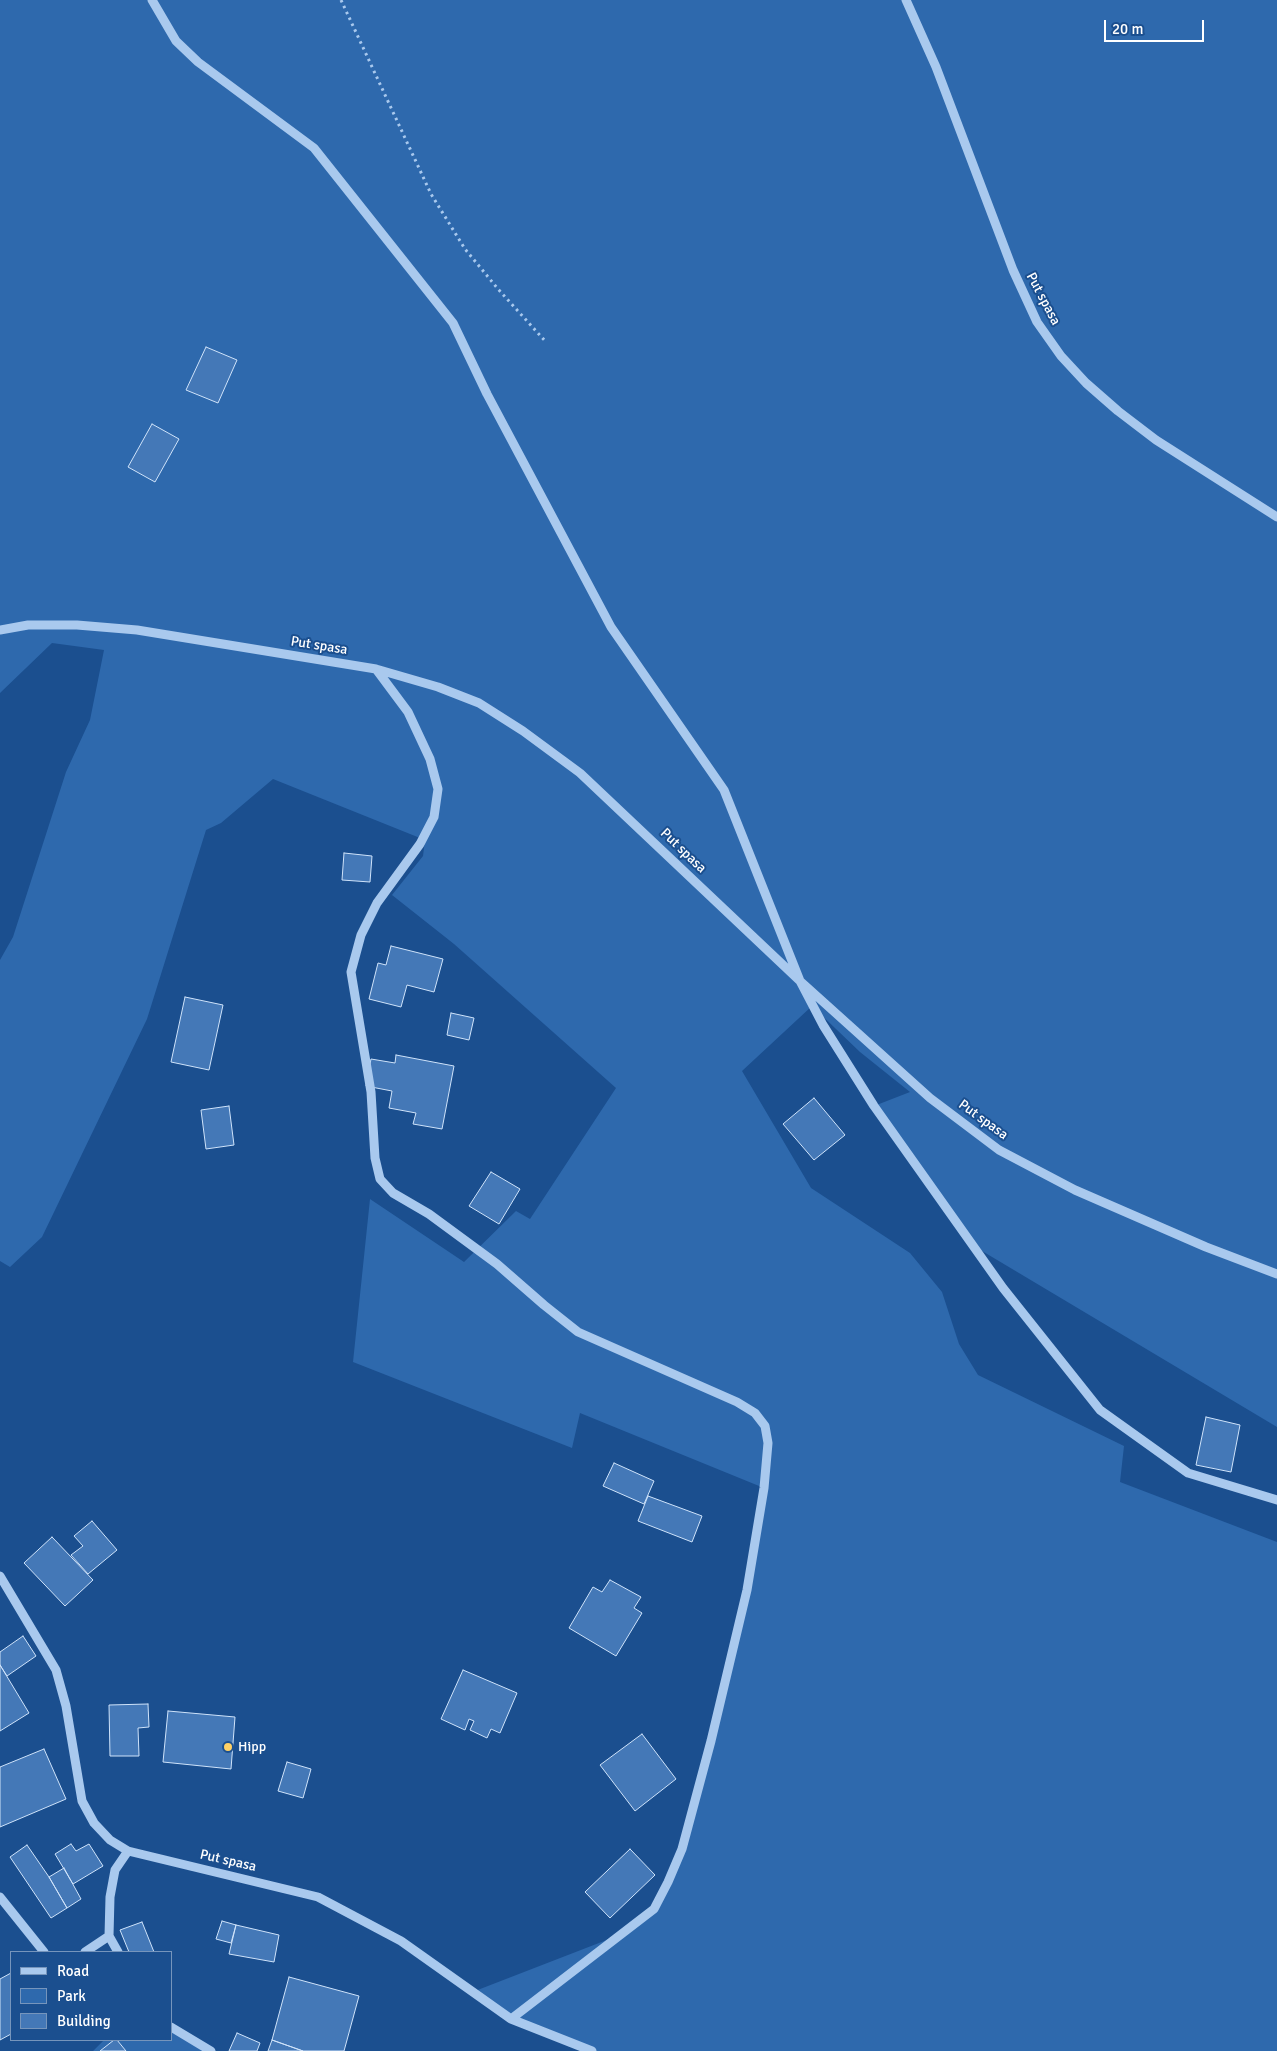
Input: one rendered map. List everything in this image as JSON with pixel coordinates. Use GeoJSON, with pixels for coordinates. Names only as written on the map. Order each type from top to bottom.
{"type":"FeatureCollection","features":[{"type":"Feature","properties":{"kind":"street"},"geometry":{"type":"LineString","coordinates":[[152,0],[176,41],[198,62],[314,148],[453,323],[487,394],[611,627],[724,790],[800,980],[823,1025],[874,1106],[1003,1288],[1100,1410],[1188,1473],[1277,1500]]}},
{"type":"Feature","properties":{"kind":"street","name":"Put spasa"},"geometry":{"type":"LineString","coordinates":[[906,0],[936,67],[1013,270],[1037,322],[1061,356],[1086,383],[1118,411],[1156,440],[1277,517]]}},
{"type":"Feature","properties":{"kind":"street","name":"Put spasa"},"geometry":{"type":"LineString","coordinates":[[0,630],[28,625],[77,625],[137,630],[376,669],[438,687],[479,703],[580,773],[800,980],[930,1098],[999,1150],[1075,1190],[1206,1247],[1277,1274]]}},
{"type":"Feature","properties":{"kind":"street"},"geometry":{"type":"LineString","coordinates":[[376,669],[408,712],[430,758],[438,790],[434,816],[420,844],[377,903],[361,935],[352,972],[371,1092],[375,1158],[380,1179],[392,1193],[429,1214],[497,1264],[578,1332],[738,1402],[755,1414],[765,1426],[768,1443],[764,1488],[747,1590],[711,1741],[687,1831],[682,1849],[668,1882],[654,1909],[511,2019]]}},
{"type":"Feature","properties":{"kind":"street","name":"Put spasa"},"geometry":{"type":"LineString","coordinates":[[0,1576],[56,1670],[66,1706],[82,1801],[94,1823],[110,1840],[128,1851],[318,1897],[401,1941],[511,2019],[592,2051]]}},
{"type":"Feature","properties":{"kind":"street"},"geometry":{"type":"LineString","coordinates":[[117,1951],[109,1936],[110,1897],[114,1870],[128,1851]]}},
{"type":"Feature","properties":{"kind":"street"},"geometry":{"type":"LineString","coordinates":[[0,1897],[43,1951]]}},
{"type":"Feature","properties":{"kind":"street"},"geometry":{"type":"LineString","coordinates":[[86,1951],[109,1936]]}},
{"type":"Feature","properties":{"kind":"street"},"geometry":{"type":"LineString","coordinates":[[172,2028],[211,2051]]}},
{"type":"Feature","properties":{"kind":"path"},"geometry":{"type":"LineString","coordinates":[[341,0],[431,194],[466,249],[498,289],[546,342]]}},
{"type":"Feature","properties":{"kind":"green space"},"geometry":{"type":"Polygon","coordinates":[[[0,0],[1277,0],[1277,1427],[972,1245],[874,1106],[910,1092],[860,1052],[812,1006],[742,1071],[811,1188],[910,1253],[942,1292],[959,1344],[978,1375],[1124,1446],[1120,1482],[1277,1542],[1277,2051],[591,2051],[502,2012],[475,1991],[617,1936],[654,1909],[668,1882],[711,1741],[764,1488],[580,1413],[572,1448],[353,1362],[370,1199],[464,1262],[516,1211],[530,1219],[616,1088],[454,944],[392,895],[423,856],[425,840],[273,779],[221,823],[206,830],[147,1019],[42,1237],[10,1267],[0,1261],[0,960],[13,937],[66,772],[90,720],[104,650],[52,643],[0,693],[0,0]]]}},
{"type":"Feature","properties":{"kind":"green space"},"geometry":{"type":"Polygon","coordinates":[[[172,2028],[211,2051],[93,2051],[103,2041],[172,2041],[172,2028]]]}},
{"type":"Feature","properties":{"kind":"building"},"geometry":{"type":"Polygon","coordinates":[[[206,347],[237,360],[218,403],[186,390],[206,347]]]}},
{"type":"Feature","properties":{"kind":"building"},"geometry":{"type":"Polygon","coordinates":[[[152,424],[179,439],[155,482],[128,467],[152,424]]]}},
{"type":"Feature","properties":{"kind":"building"},"geometry":{"type":"Polygon","coordinates":[[[344,853],[372,856],[370,882],[342,880],[344,853]]]}},
{"type":"Feature","properties":{"kind":"building"},"geometry":{"type":"Polygon","coordinates":[[[391,946],[443,959],[434,992],[407,985],[401,1007],[369,999],[378,963],[386,965],[391,946]]]}},
{"type":"Feature","properties":{"kind":"building"},"geometry":{"type":"Polygon","coordinates":[[[185,997],[223,1005],[209,1070],[171,1062],[185,997]]]}},
{"type":"Feature","properties":{"kind":"building"},"geometry":{"type":"Polygon","coordinates":[[[451,1013],[474,1018],[469,1040],[447,1035],[451,1013]]]}},
{"type":"Feature","properties":{"kind":"building"},"geometry":{"type":"Polygon","coordinates":[[[396,1055],[454,1066],[442,1129],[413,1124],[416,1113],[389,1108],[392,1091],[366,1086],[371,1059],[395,1063],[396,1055]]]}},
{"type":"Feature","properties":{"kind":"building"},"geometry":{"type":"Polygon","coordinates":[[[814,1098],[845,1135],[814,1160],[783,1124],[814,1098]]]}},
{"type":"Feature","properties":{"kind":"building"},"geometry":{"type":"Polygon","coordinates":[[[229,1106],[234,1145],[206,1149],[201,1110],[229,1106]]]}},
{"type":"Feature","properties":{"kind":"building"},"geometry":{"type":"Polygon","coordinates":[[[491,1172],[520,1189],[499,1224],[469,1206],[491,1172]]]}},
{"type":"Feature","properties":{"kind":"building"},"geometry":{"type":"Polygon","coordinates":[[[1206,1417],[1240,1425],[1231,1472],[1196,1465],[1206,1417]]]}},
{"type":"Feature","properties":{"kind":"building"},"geometry":{"type":"Polygon","coordinates":[[[614,1463],[654,1481],[644,1504],[603,1486],[614,1463]]]}},
{"type":"Feature","properties":{"kind":"building"},"geometry":{"type":"Polygon","coordinates":[[[648,1496],[702,1516],[692,1542],[638,1521],[648,1496]]]}},
{"type":"Feature","properties":{"kind":"building"},"geometry":{"type":"Polygon","coordinates":[[[92,1521],[117,1550],[88,1574],[71,1555],[83,1546],[74,1536],[92,1521]]]}},
{"type":"Feature","properties":{"kind":"building"},"geometry":{"type":"Polygon","coordinates":[[[52,1537],[93,1580],[65,1606],[24,1563],[52,1537]]]}},
{"type":"Feature","properties":{"kind":"building"},"geometry":{"type":"Polygon","coordinates":[[[610,1580],[641,1597],[634,1608],[642,1613],[616,1656],[569,1628],[593,1587],[602,1592],[610,1580]]]}},
{"type":"Feature","properties":{"kind":"building"},"geometry":{"type":"Polygon","coordinates":[[[23,1636],[36,1656],[7,1676],[0,1665],[0,1652],[23,1636]]]}},
{"type":"Feature","properties":{"kind":"building"},"geometry":{"type":"Polygon","coordinates":[[[0,1665],[29,1713],[0,1731],[0,1665]]]}},
{"type":"Feature","properties":{"kind":"building"},"geometry":{"type":"Polygon","coordinates":[[[463,1670],[517,1693],[500,1733],[491,1729],[487,1738],[470,1730],[474,1721],[469,1719],[465,1730],[441,1719],[463,1670]]]}},
{"type":"Feature","properties":{"kind":"building"},"geometry":{"type":"Polygon","coordinates":[[[148,1704],[149,1727],[138,1728],[139,1756],[110,1756],[109,1705],[148,1704]]]}},
{"type":"Feature","properties":{"kind":"building"},"geometry":{"type":"Polygon","coordinates":[[[168,1711],[235,1717],[231,1769],[163,1762],[168,1711]]]}},
{"type":"Feature","properties":{"kind":"building"},"geometry":{"type":"Polygon","coordinates":[[[642,1734],[676,1779],[635,1811],[600,1765],[642,1734]]]}},
{"type":"Feature","properties":{"kind":"building"},"geometry":{"type":"Polygon","coordinates":[[[44,1749],[66,1799],[0,1827],[0,1767],[44,1749]]]}},
{"type":"Feature","properties":{"kind":"building"},"geometry":{"type":"Polygon","coordinates":[[[287,1762],[311,1769],[303,1798],[278,1791],[287,1762]]]}},
{"type":"Feature","properties":{"kind":"building"},"geometry":{"type":"Polygon","coordinates":[[[71,1844],[76,1851],[89,1844],[103,1866],[73,1884],[55,1854],[71,1844]]]}},
{"type":"Feature","properties":{"kind":"building"},"geometry":{"type":"Polygon","coordinates":[[[27,1845],[67,1908],[51,1918],[10,1857],[27,1845]]]}},
{"type":"Feature","properties":{"kind":"building"},"geometry":{"type":"Polygon","coordinates":[[[630,1849],[655,1875],[610,1918],[585,1892],[630,1849]]]}},
{"type":"Feature","properties":{"kind":"building"},"geometry":{"type":"Polygon","coordinates":[[[64,1868],[81,1899],[67,1908],[49,1877],[64,1868]]]}},
{"type":"Feature","properties":{"kind":"building"},"geometry":{"type":"Polygon","coordinates":[[[222,1921],[236,1925],[231,1943],[216,1939],[222,1921]]]}},
{"type":"Feature","properties":{"kind":"building"},"geometry":{"type":"Polygon","coordinates":[[[142,1922],[154,1951],[129,1951],[120,1930],[142,1922]]]}},
{"type":"Feature","properties":{"kind":"building"},"geometry":{"type":"Polygon","coordinates":[[[236,1925],[279,1935],[274,1962],[229,1954],[236,1925]]]}},
{"type":"Feature","properties":{"kind":"building"},"geometry":{"type":"Polygon","coordinates":[[[10,1974],[10,2035],[0,2040],[0,1979],[10,1974]]]}},
{"type":"Feature","properties":{"kind":"building"},"geometry":{"type":"Polygon","coordinates":[[[289,1977],[359,1996],[344,2051],[303,2051],[272,2040],[289,1977]]]}},
{"type":"Feature","properties":{"kind":"building"},"geometry":{"type":"Polygon","coordinates":[[[237,2033],[260,2043],[257,2051],[229,2051],[237,2033]]]}},
{"type":"Feature","properties":{"kind":"building"},"geometry":{"type":"Polygon","coordinates":[[[272,2040],[303,2051],[268,2051],[272,2040]]]}},
{"type":"Feature","properties":{"kind":"building"},"geometry":{"type":"Polygon","coordinates":[[[113,2041],[118,2041],[126,2051],[100,2051],[113,2041]]]}},
{"type":"Feature","properties":{"kind":"place","name":"Hipp"},"geometry":{"type":"Point","coordinates":[228,1747]}}]}
